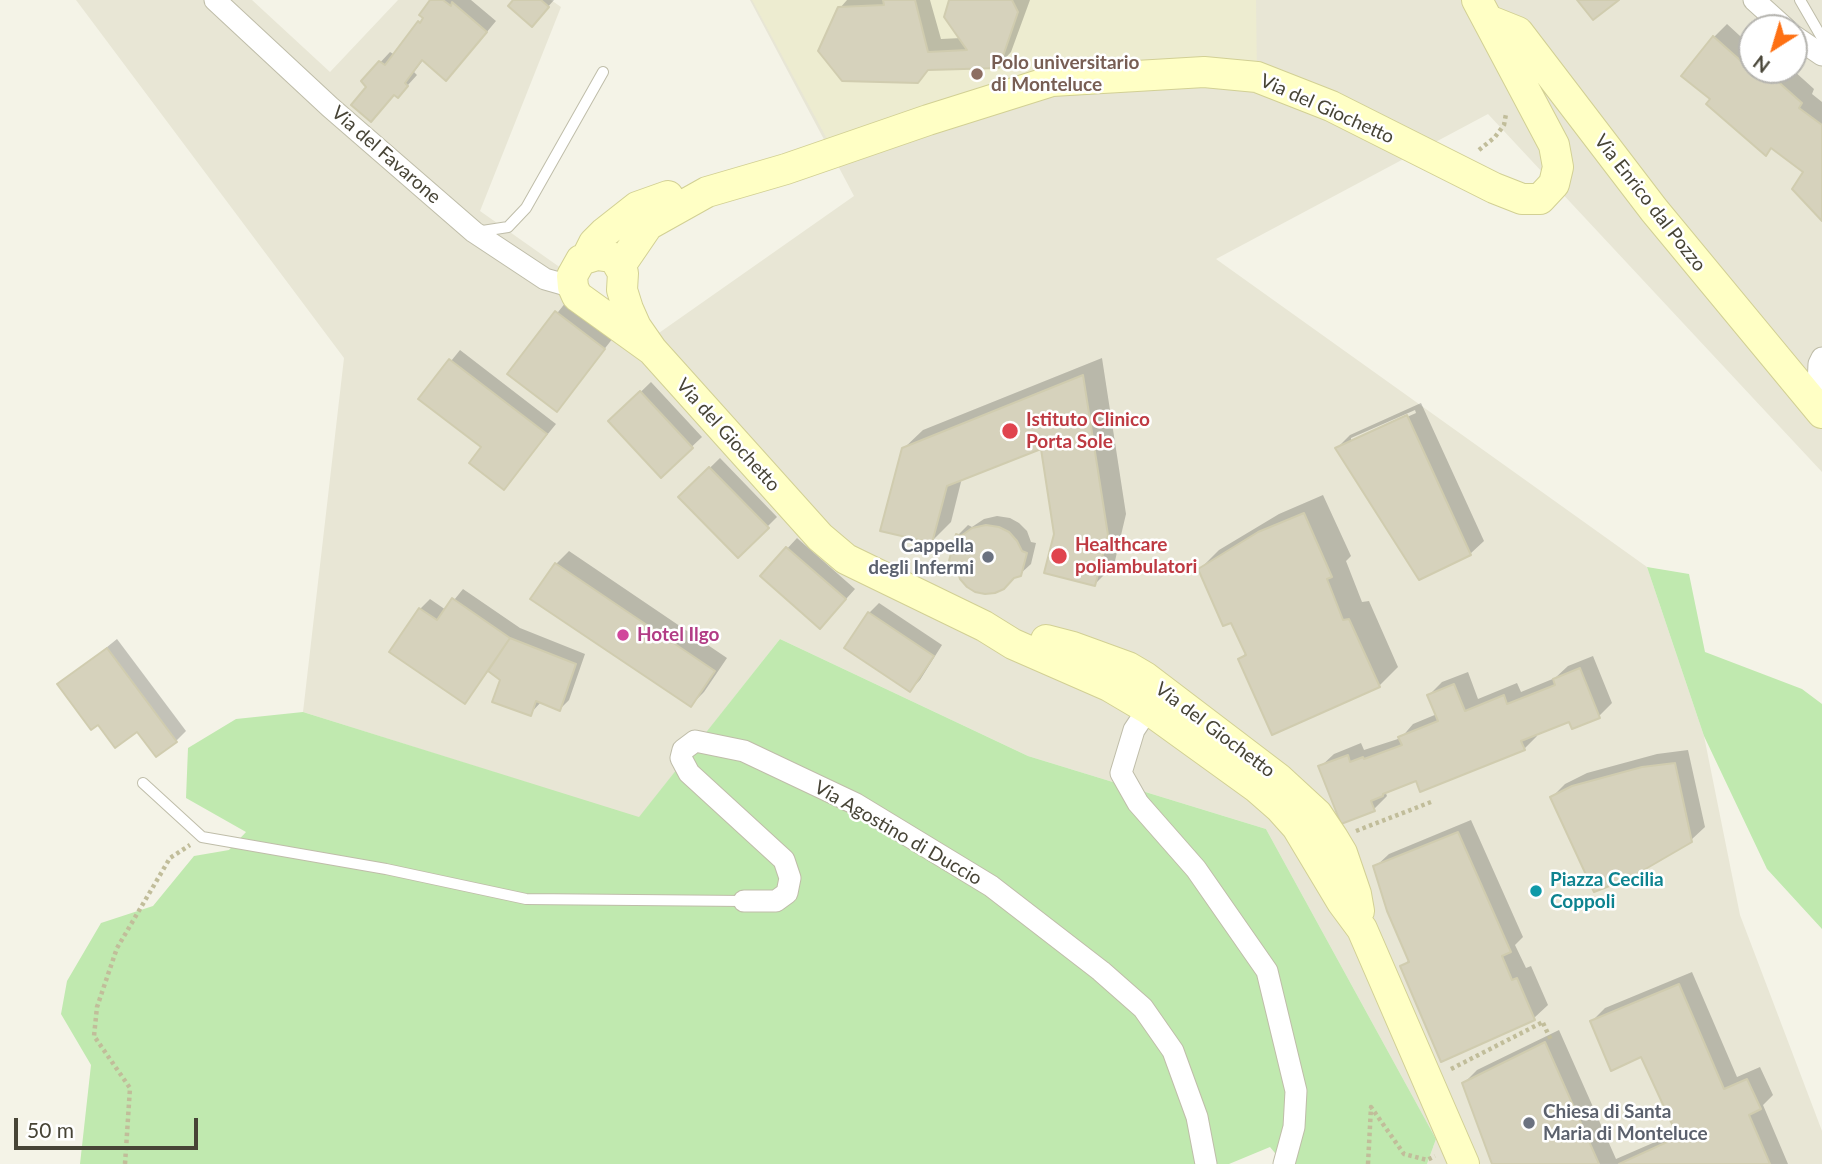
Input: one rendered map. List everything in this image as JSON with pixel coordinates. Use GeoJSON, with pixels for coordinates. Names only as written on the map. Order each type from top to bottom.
{"type":"FeatureCollection","features":[{"type":"Feature","properties":{"kind":"street","name":"Via del Favarone"},"geometry":{"type":"LineString","coordinates":[[215,0],[330,107],[474,232],[545,279],[583,296]]}},
{"type":"Feature","properties":{"kind":"street"},"geometry":{"type":"LineString","coordinates":[[1754,0],[1770,14]]}},
{"type":"Feature","properties":{"kind":"street","name":"Via del Giochetto"},"geometry":{"type":"LineString","coordinates":[[652,350],[583,296],[574,271],[604,233],[637,208],[670,195],[707,192],[786,169],[1052,81],[1204,72],[1257,77],[1331,106],[1494,188],[1522,199],[1540,199],[1554,184],[1559,167],[1554,145],[1482,10]]}},
{"type":"Feature","properties":{"kind":"street","name":"Via Enrico dal Pozzo"},"geometry":{"type":"LineString","coordinates":[[1482,10],[1518,32],[1654,210],[1820,410]]}},
{"type":"Feature","properties":{"kind":"street","name":"Via del Giochetto"},"geometry":{"type":"LineString","coordinates":[[583,296],[608,304],[615,300],[621,278],[648,225],[707,192]]}},
{"type":"Feature","properties":{"kind":"street"},"geometry":{"type":"LineString","coordinates":[[587,257],[611,257],[621,278]]}},
{"type":"Feature","properties":{"kind":"street","name":"Via del Giochetto"},"geometry":{"type":"LineString","coordinates":[[621,278],[636,327],[652,350],[820,537],[846,559],[984,626],[1013,644],[1110,686],[1148,709],[1256,787],[1280,808],[1297,827],[1342,902],[1362,929],[1460,1154]]}},
{"type":"Feature","properties":{"kind":"street"},"geometry":{"type":"LineString","coordinates":[[1820,410],[1819,364],[1822,358]]}},
{"type":"Feature","properties":{"kind":"street","name":"Via del Giochetto"},"geometry":{"type":"LineString","coordinates":[[984,626],[1073,647],[1128,667],[1166,692],[1279,779],[1317,814],[1342,853],[1356,894],[1362,929]]}},
{"type":"Feature","properties":{"kind":"street"},"geometry":{"type":"LineString","coordinates":[[1148,709],[1134,730],[1121,773],[1138,803],[1196,869],[1267,971],[1296,1091],[1294,1127],[1288,1158],[1284,1164]]}},
{"type":"Feature","properties":{"kind":"street","name":"Via Agostino di Duccio"},"geometry":{"type":"LineString","coordinates":[[744,901],[776,901],[787,892],[790,878],[784,860],[689,773],[681,758],[683,750],[695,741],[744,751],[856,804],[991,886],[1101,971],[1143,1008],[1173,1051],[1197,1117],[1206,1164]]}},
{"type":"Feature","properties":{"kind":"lane"},"geometry":{"type":"LineString","coordinates":[[1800,0],[1822,38]]}},
{"type":"Feature","properties":{"kind":"lane"},"geometry":{"type":"LineString","coordinates":[[474,232],[508,227],[526,208],[603,72]]}},
{"type":"Feature","properties":{"kind":"lane"},"geometry":{"type":"LineString","coordinates":[[143,783],[202,837],[386,869],[526,900],[744,901]]}},
{"type":"Feature","properties":{"kind":"path"},"geometry":{"type":"LineString","coordinates":[[1349,833],[1430,802]]}},
{"type":"Feature","properties":{"kind":"path"},"geometry":{"type":"LineString","coordinates":[[125,1164],[130,1088],[94,1036],[97,1007],[117,948],[170,858],[202,837]]}},
{"type":"Feature","properties":{"kind":"path"},"geometry":{"type":"LineString","coordinates":[[1429,1081],[1543,1022],[1551,1040]]}},
{"type":"Feature","properties":{"kind":"path"},"geometry":{"type":"LineString","coordinates":[[1368,1164],[1371,1107],[1404,1154],[1427,1160],[1460,1154]]}},
{"type":"Feature","properties":{"kind":"shaded area"},"geometry":{"type":"Polygon","coordinates":[[[76,0],[252,0],[330,72],[398,0],[551,0],[561,7],[480,211],[656,335],[854,196],[750,0],[1822,0],[1822,472],[1488,114],[1216,259],[1647,567],[1704,736],[1740,915],[1822,1131],[1822,1164],[1427,1164],[1436,1139],[1266,829],[1028,756],[780,639],[639,818],[303,712],[344,358],[76,0]]]}},
{"type":"Feature","properties":{"kind":"shaded area","name":"Polo universitario di Monteluce"},"geometry":{"type":"Polygon","coordinates":[[[752,0],[1256,0],[1257,77],[1052,81],[834,152],[752,0]]]}},
{"type":"Feature","properties":{"kind":"green space"},"geometry":{"type":"Polygon","coordinates":[[[1647,567],[1689,574],[1705,652],[1802,689],[1822,704],[1822,929],[1767,869],[1704,736],[1647,567]]]}},
{"type":"Feature","properties":{"kind":"green space"},"geometry":{"type":"Polygon","coordinates":[[[780,639],[1028,756],[1266,829],[1436,1139],[1427,1164],[1284,1164],[1270,1147],[1229,1164],[80,1164],[91,1065],[61,1014],[67,981],[101,923],[153,906],[194,856],[229,850],[246,832],[186,798],[188,748],[236,719],[303,712],[639,817],[780,639]]]}},
{"type":"Feature","properties":{"kind":"building"},"geometry":{"type":"Polygon","coordinates":[[[430,0],[443,0],[451,6],[452,2],[487,32],[446,81],[422,60],[405,83],[408,86],[398,98],[394,95],[371,122],[351,105],[366,87],[361,81],[379,61],[385,65],[418,21],[420,23],[423,18],[419,15],[430,0]]]}},
{"type":"Feature","properties":{"kind":"building"},"geometry":{"type":"Polygon","coordinates":[[[513,0],[541,0],[549,7],[532,27],[508,6],[513,0]]]}},
{"type":"Feature","properties":{"kind":"building"},"geometry":{"type":"Polygon","coordinates":[[[883,0],[915,0],[928,52],[967,50],[944,17],[949,0],[1012,0],[1018,12],[999,68],[928,70],[918,83],[842,81],[818,51],[838,7],[884,5],[883,0]]]}},
{"type":"Feature","properties":{"kind":"building"},"geometry":{"type":"Polygon","coordinates":[[[1577,0],[1619,0],[1593,20],[1577,0]]]}},
{"type":"Feature","properties":{"kind":"building"},"geometry":{"type":"Polygon","coordinates":[[[1713,36],[1738,58],[1738,84],[1781,84],[1802,103],[1799,108],[1822,125],[1822,221],[1792,189],[1803,172],[1771,148],[1766,156],[1706,104],[1710,99],[1681,76],[1713,36]]]}},
{"type":"Feature","properties":{"kind":"building"},"geometry":{"type":"Polygon","coordinates":[[[555,311],[605,349],[557,412],[507,374],[555,311]]]}},
{"type":"Feature","properties":{"kind":"building"},"geometry":{"type":"Polygon","coordinates":[[[449,359],[547,434],[504,490],[469,463],[481,447],[418,399],[449,359]]]}},
{"type":"Feature","properties":{"kind":"building"},"geometry":{"type":"Polygon","coordinates":[[[1083,375],[1108,535],[1095,586],[1044,573],[1054,534],[1041,449],[947,486],[932,543],[880,531],[902,448],[1083,375]]]}},
{"type":"Feature","properties":{"kind":"building"},"geometry":{"type":"Polygon","coordinates":[[[640,391],[693,448],[661,478],[608,421],[640,391]]]}},
{"type":"Feature","properties":{"kind":"building"},"geometry":{"type":"Polygon","coordinates":[[[1407,415],[1471,555],[1419,580],[1335,448],[1407,415]]]}},
{"type":"Feature","properties":{"kind":"building"},"geometry":{"type":"Polygon","coordinates":[[[709,467],[769,528],[738,558],[678,497],[709,467]]]}},
{"type":"Feature","properties":{"kind":"building"},"geometry":{"type":"Polygon","coordinates":[[[1304,513],[1332,577],[1327,579],[1343,620],[1349,619],[1380,687],[1272,735],[1238,659],[1246,655],[1231,623],[1223,626],[1198,569],[1258,532],[1304,513]]]}},
{"type":"Feature","properties":{"kind":"building","name":"Cappella degli Infermi"},"geometry":{"type":"Polygon","coordinates":[[[986,525],[1009,532],[1022,551],[1027,553],[1021,576],[1014,578],[1004,589],[985,594],[967,587],[960,579],[956,565],[949,561],[956,534],[961,536],[972,528],[986,525]]]}},
{"type":"Feature","properties":{"kind":"building"},"geometry":{"type":"Polygon","coordinates":[[[786,547],[846,599],[820,629],[760,576],[786,547]]]}},
{"type":"Feature","properties":{"kind":"building","name":"Hotel Ilgo"},"geometry":{"type":"Polygon","coordinates":[[[555,563],[715,671],[691,707],[530,599],[555,563]]]}},
{"type":"Feature","properties":{"kind":"building"},"geometry":{"type":"Polygon","coordinates":[[[452,598],[510,638],[465,704],[389,652],[419,608],[437,620],[452,598]]]}},
{"type":"Feature","properties":{"kind":"building"},"geometry":{"type":"Polygon","coordinates":[[[868,612],[934,656],[910,692],[844,648],[868,612]]]}},
{"type":"Feature","properties":{"kind":"building"},"geometry":{"type":"Polygon","coordinates":[[[510,638],[576,664],[560,711],[536,701],[531,716],[492,702],[500,680],[488,671],[510,638]]]}},
{"type":"Feature","properties":{"kind":"building"},"geometry":{"type":"Polygon","coordinates":[[[107,648],[177,742],[156,757],[137,732],[115,748],[98,725],[91,730],[57,684],[107,648]]]}},
{"type":"Feature","properties":{"kind":"building"},"geometry":{"type":"Polygon","coordinates":[[[1580,668],[1600,718],[1572,729],[1569,722],[1521,741],[1525,750],[1420,792],[1416,781],[1383,794],[1371,801],[1375,811],[1341,824],[1318,766],[1348,755],[1350,762],[1363,757],[1364,759],[1402,745],[1398,737],[1438,721],[1427,695],[1454,684],[1465,711],[1504,695],[1507,704],[1555,685],[1553,679],[1580,668]]]}},
{"type":"Feature","properties":{"kind":"building"},"geometry":{"type":"Polygon","coordinates":[[[1675,763],[1692,842],[1630,878],[1594,892],[1550,797],[1572,786],[1642,767],[1675,763]]]}},
{"type":"Feature","properties":{"kind":"building"},"geometry":{"type":"Polygon","coordinates":[[[1458,832],[1511,952],[1502,956],[1512,980],[1517,978],[1535,1020],[1441,1062],[1400,966],[1409,962],[1387,911],[1373,866],[1458,832]]]}},
{"type":"Feature","properties":{"kind":"building"},"geometry":{"type":"Polygon","coordinates":[[[1679,984],[1724,1089],[1747,1079],[1761,1109],[1749,1115],[1770,1164],[1619,1164],[1678,1137],[1641,1057],[1611,1071],[1590,1021],[1679,984]]]}},
{"type":"Feature","properties":{"kind":"building","name":"Chiesa di Santa Maria di Monteluce"},"geometry":{"type":"Polygon","coordinates":[[[1545,1042],[1599,1164],[1492,1164],[1462,1083],[1545,1042]]]}},
{"type":"Feature","properties":{"kind":"place","name":"Polo universitario di Monteluce"},"geometry":{"type":"Point","coordinates":[977,74]}},
{"type":"Feature","properties":{"kind":"place","name":"Istituto Clinico Porta Sole"},"geometry":{"type":"Point","coordinates":[1010,431]}},
{"type":"Feature","properties":{"kind":"place","name":"Healthcare poliambulatori"},"geometry":{"type":"Point","coordinates":[1059,556]}},
{"type":"Feature","properties":{"kind":"place","name":"Cappella degli Infermi"},"geometry":{"type":"Point","coordinates":[988,557]}},
{"type":"Feature","properties":{"kind":"place","name":"Hotel Ilgo"},"geometry":{"type":"Point","coordinates":[623,635]}},
{"type":"Feature","properties":{"kind":"place","name":"Piazza Cecilia Coppoli"},"geometry":{"type":"Point","coordinates":[1536,891]}},
{"type":"Feature","properties":{"kind":"place","name":"Chiesa di Santa Maria di Monteluce"},"geometry":{"type":"Point","coordinates":[1529,1123]}}]}
